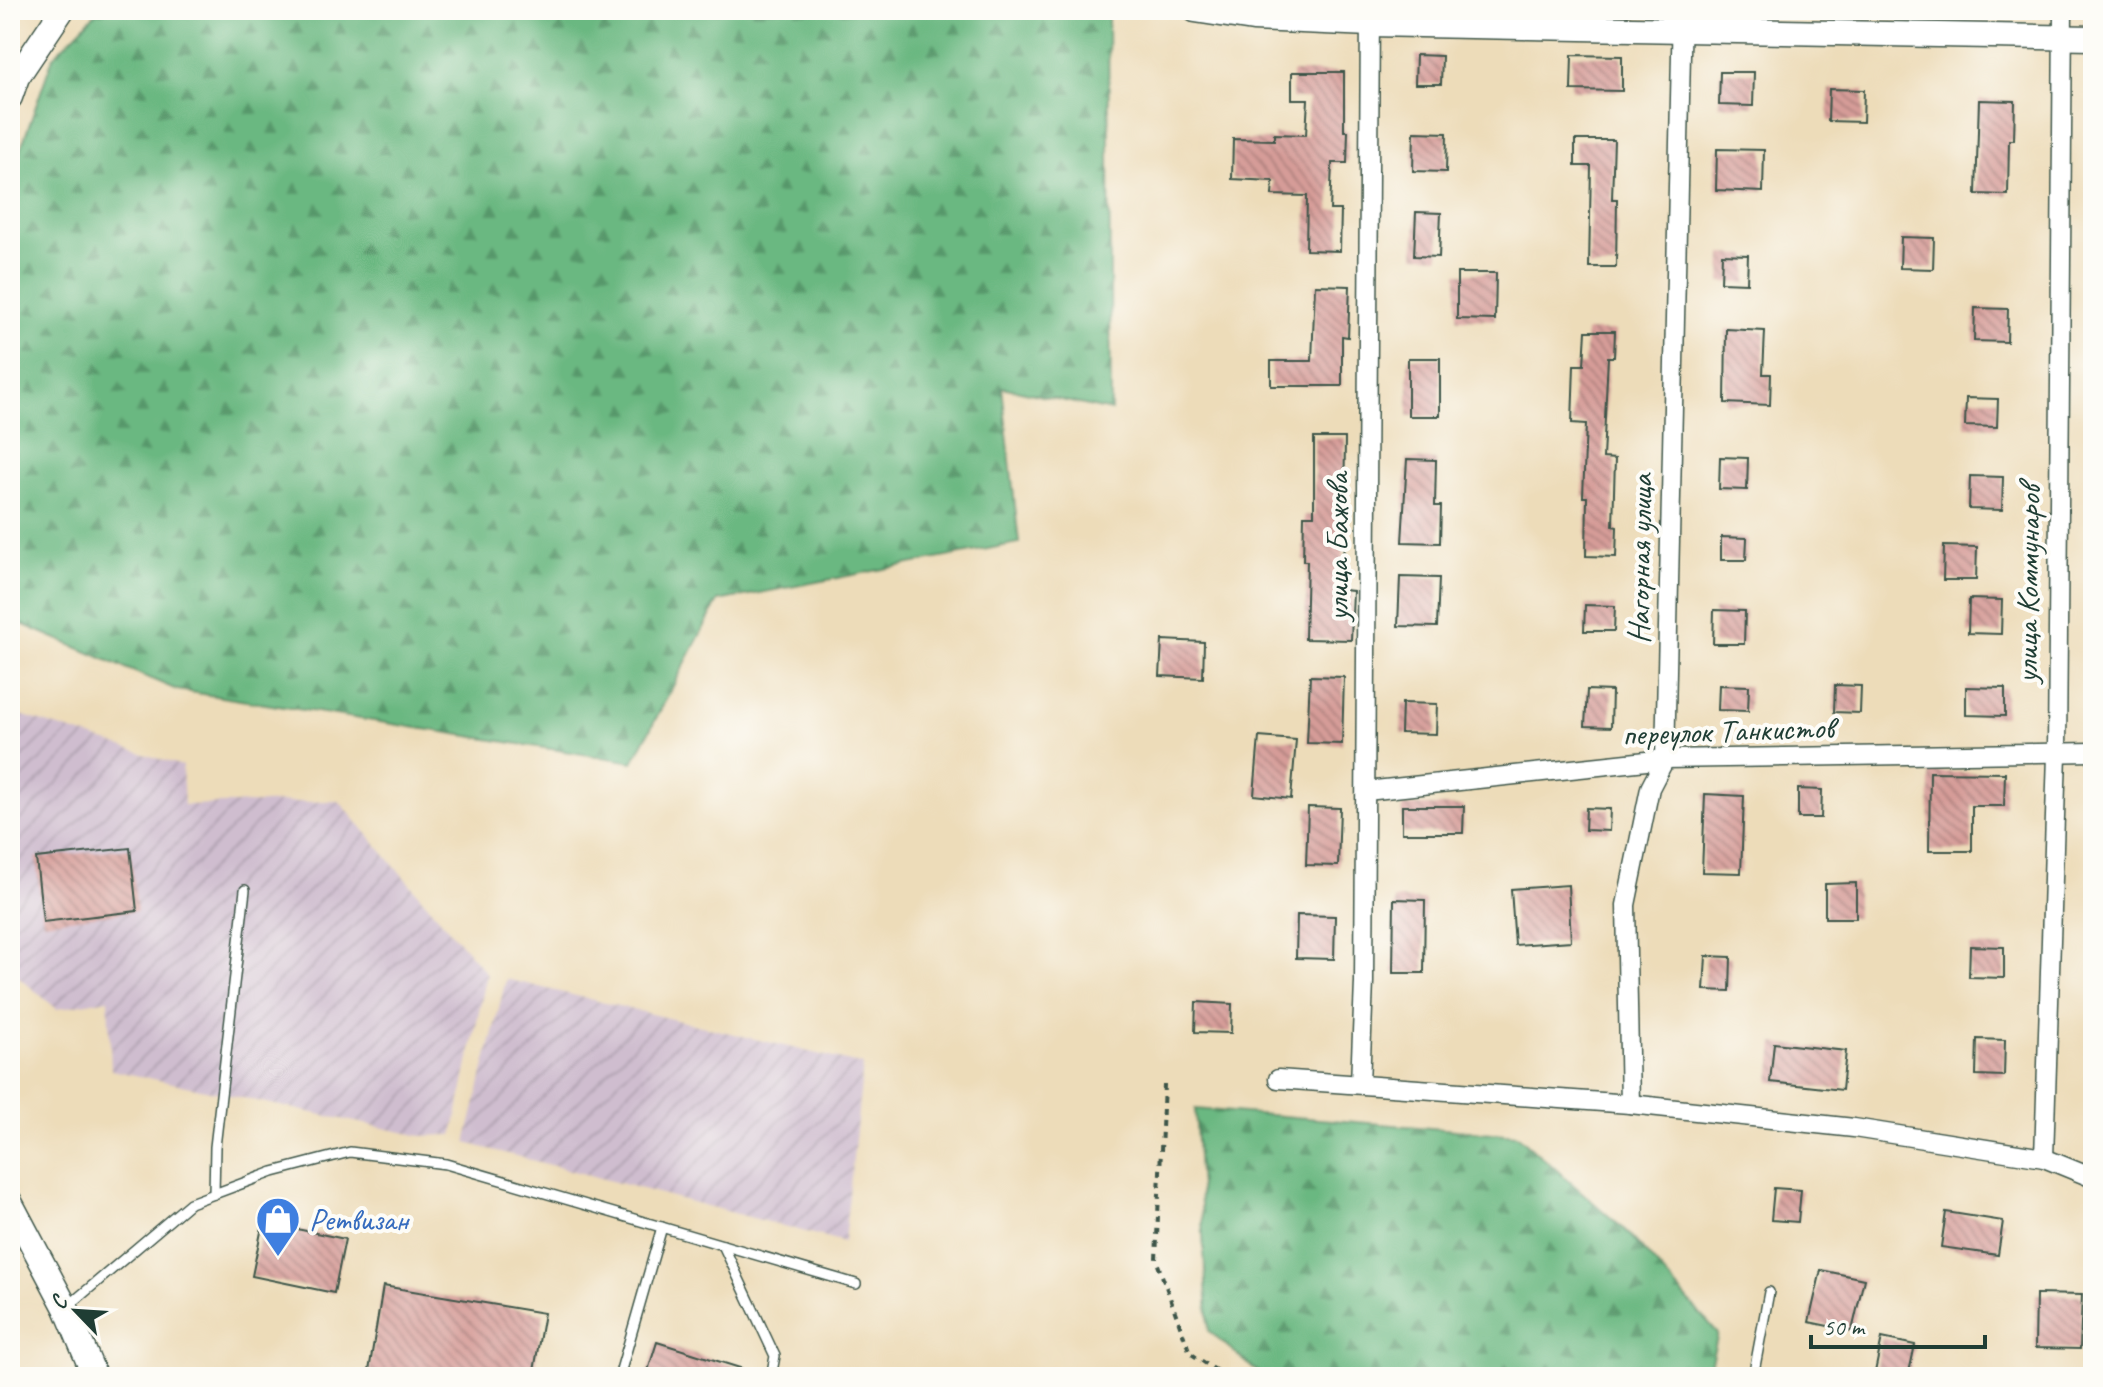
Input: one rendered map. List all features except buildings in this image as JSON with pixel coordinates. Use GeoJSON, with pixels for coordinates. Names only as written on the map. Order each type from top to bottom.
{"type":"FeatureCollection","features":[{"type":"Feature","properties":{"kind":"street"},"geometry":{"type":"LineString","coordinates":[[10,97],[17,77],[62,10]]}},
{"type":"Feature","properties":{"kind":"street"},"geometry":{"type":"LineString","coordinates":[[1195,10],[1253,19],[1682,20],[2093,38]]}},
{"type":"Feature","properties":{"kind":"street","name":"улица Коммунаров"},"geometry":{"type":"LineString","coordinates":[[2044,1158],[2057,754],[2063,10]]}},
{"type":"Feature","properties":{"kind":"street","name":"улица Бажова"},"geometry":{"type":"LineString","coordinates":[[1360,1084],[1366,791],[1370,17]]}},
{"type":"Feature","properties":{"kind":"street","name":"Нагорная улица"},"geometry":{"type":"LineString","coordinates":[[1630,1104],[1626,905],[1650,788],[1665,759],[1682,20]]}},
{"type":"Feature","properties":{"kind":"street","name":"переулок Танкистов"},"geometry":{"type":"LineString","coordinates":[[1366,791],[1665,759],[2093,752]]}},
{"type":"Feature","properties":{"kind":"street"},"geometry":{"type":"LineString","coordinates":[[1278,1079],[1630,1104],[1854,1128],[2044,1158],[2093,1178]]}},
{"type":"Feature","properties":{"kind":"street"},"geometry":{"type":"LineString","coordinates":[[10,1202],[66,1308],[95,1377]]}},
{"type":"Feature","properties":{"kind":"lane"},"geometry":{"type":"LineString","coordinates":[[214,1194],[215,1147],[245,890]]}},
{"type":"Feature","properties":{"kind":"lane"},"geometry":{"type":"LineString","coordinates":[[66,1308],[190,1203],[273,1172],[350,1152],[446,1164],[856,1284]]}},
{"type":"Feature","properties":{"kind":"lane"},"geometry":{"type":"LineString","coordinates":[[619,1377],[662,1227]]}},
{"type":"Feature","properties":{"kind":"lane"},"geometry":{"type":"LineString","coordinates":[[723,1245],[775,1356],[771,1377]]}},
{"type":"Feature","properties":{"kind":"lane"},"geometry":{"type":"LineString","coordinates":[[1753,1377],[1769,1292]]}},
{"type":"Feature","properties":{"kind":"path"},"geometry":{"type":"LineString","coordinates":[[1164,1085],[1156,1259],[1190,1353],[1226,1377]]}},
{"type":"Feature","properties":{"kind":"shaded area"},"geometry":{"type":"Polygon","coordinates":[[[10,714],[182,766],[184,805],[339,801],[487,974],[453,1135],[421,1136],[111,1070],[108,999],[57,1009],[10,970],[10,714]]]}},
{"type":"Feature","properties":{"kind":"shaded area"},"geometry":{"type":"Polygon","coordinates":[[[506,979],[863,1065],[844,1242],[466,1143],[506,979]]]}},
{"type":"Feature","properties":{"kind":"green space"},"geometry":{"type":"Polygon","coordinates":[[[99,10],[1098,10],[1108,13],[1111,411],[1002,387],[1019,543],[718,601],[633,762],[177,690],[10,619],[10,180],[53,57],[99,10]]]}},
{"type":"Feature","properties":{"kind":"green space"},"geometry":{"type":"Polygon","coordinates":[[[1195,1109],[1517,1135],[1628,1233],[1718,1334],[1707,1377],[1264,1377],[1209,1331],[1195,1109]]]}},
{"type":"Feature","properties":{"kind":"place","name":"Ретвизан"},"geometry":{"type":"Point","coordinates":[278,1258]}}]}
